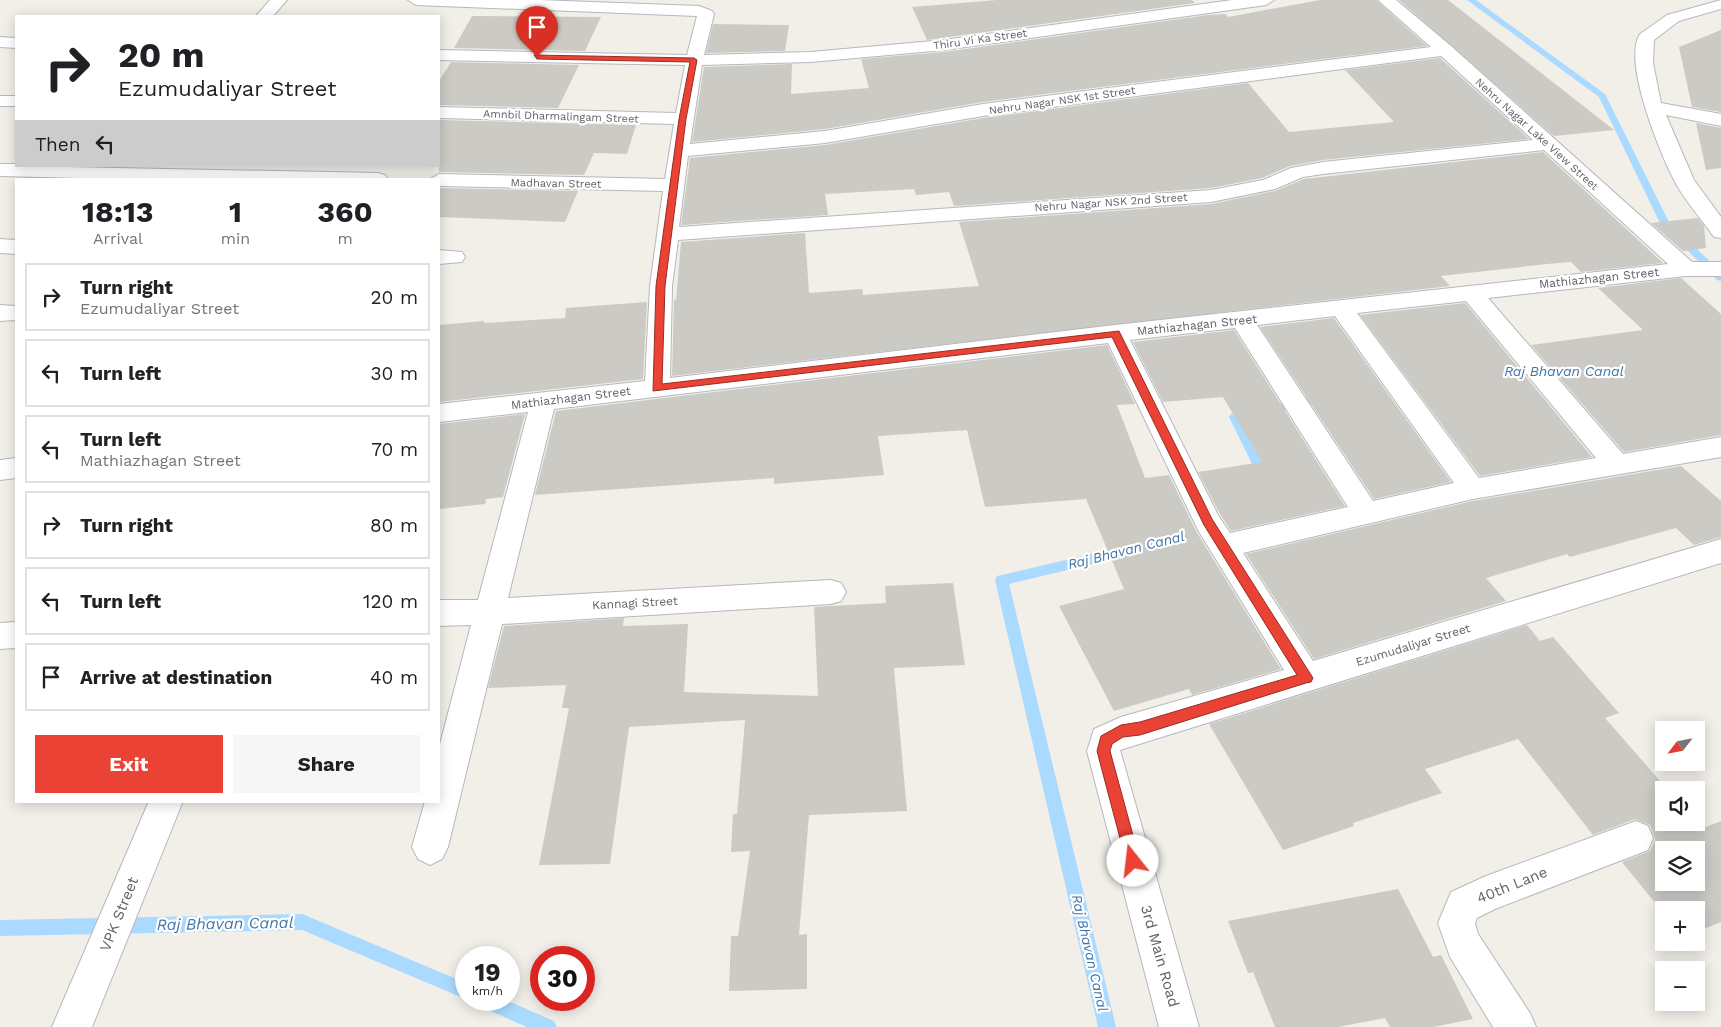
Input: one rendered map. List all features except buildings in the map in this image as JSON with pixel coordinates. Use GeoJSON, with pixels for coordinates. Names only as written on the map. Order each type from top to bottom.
{"type":"FeatureCollection","features":[{"type":"Feature","properties":{"kind":"street"},"geometry":{"type":"LineString","coordinates":[[265,15],[279,0]]}},
{"type":"Feature","properties":{"kind":"street"},"geometry":{"type":"LineString","coordinates":[[416,0],[704,11],[705,18],[694,60],[683,119],[661,286],[657,388]]}},
{"type":"Feature","properties":{"kind":"street","name":"Thiru Vi Ka Street"},"geometry":{"type":"LineString","coordinates":[[440,55],[694,60],[811,58],[944,45],[1266,0]]}},
{"type":"Feature","properties":{"kind":"street","name":"Nehru Nagar Lake View Street"},"geometry":{"type":"LineString","coordinates":[[1386,0],[1445,50],[1691,269]]}},
{"type":"Feature","properties":{"kind":"street"},"geometry":{"type":"LineString","coordinates":[[1721,4],[1673,18],[1646,38],[1644,63],[1652,107],[1684,181],[1721,232]]}},
{"type":"Feature","properties":{"kind":"street"},"geometry":{"type":"LineString","coordinates":[[0,42],[15,43]]}},
{"type":"Feature","properties":{"kind":"street","name":"Nehru Nagar NSK 1st Street"},"geometry":{"type":"LineString","coordinates":[[679,151],[825,136],[983,110],[1445,50]]}},
{"type":"Feature","properties":{"kind":"street"},"geometry":{"type":"LineString","coordinates":[[0,101],[15,101]]}},
{"type":"Feature","properties":{"kind":"street"},"geometry":{"type":"LineString","coordinates":[[1652,107],[1721,120]]}},
{"type":"Feature","properties":{"kind":"street","name":"Amnbil Dharmalingam Street"},"geometry":{"type":"LineString","coordinates":[[440,112],[683,119]]}},
{"type":"Feature","properties":{"kind":"street","name":"Nehru Nagar NSK 2nd Street"},"geometry":{"type":"LineString","coordinates":[[669,234],[1211,196],[1268,185],[1298,172],[1324,168],[1550,144]]}},
{"type":"Feature","properties":{"kind":"street"},"geometry":{"type":"LineString","coordinates":[[0,170],[341,178]]}},
{"type":"Feature","properties":{"kind":"street","name":"Madhavan Street"},"geometry":{"type":"LineString","coordinates":[[440,180],[674,185]]}},
{"type":"Feature","properties":{"kind":"street"},"geometry":{"type":"LineString","coordinates":[[0,246],[15,247]]}},
{"type":"Feature","properties":{"kind":"street","name":"Mathiazhagan Street"},"geometry":{"type":"LineString","coordinates":[[440,412],[542,402],[1471,292],[1691,269],[1721,269]]}},
{"type":"Feature","properties":{"kind":"street"},"geometry":{"type":"LineString","coordinates":[[1471,292],[1616,464]]}},
{"type":"Feature","properties":{"kind":"street"},"geometry":{"type":"LineString","coordinates":[[1341,308],[1473,489]]}},
{"type":"Feature","properties":{"kind":"street"},"geometry":{"type":"LineString","coordinates":[[0,313],[15,313]]}},
{"type":"Feature","properties":{"kind":"street"},"geometry":{"type":"LineString","coordinates":[[1242,320],[1367,514]]}},
{"type":"Feature","properties":{"kind":"street"},"geometry":{"type":"LineString","coordinates":[[1115,333],[1208,522],[1306,678]]}},
{"type":"Feature","properties":{"kind":"street"},"geometry":{"type":"LineString","coordinates":[[430,847],[542,402]]}},
{"type":"Feature","properties":{"kind":"street"},"geometry":{"type":"LineString","coordinates":[[1222,546],[1473,489],[1721,446]]}},
{"type":"Feature","properties":{"kind":"street"},"geometry":{"type":"LineString","coordinates":[[0,470],[15,468]]}},
{"type":"Feature","properties":{"kind":"street","name":"Ezumudaliyar Street"},"geometry":{"type":"LineString","coordinates":[[1106,740],[1121,732],[1306,678],[1721,550]]}},
{"type":"Feature","properties":{"kind":"street","name":"Kannagi Street"},"geometry":{"type":"LineString","coordinates":[[440,613],[488,612],[830,592]]}},
{"type":"Feature","properties":{"kind":"street"},"geometry":{"type":"LineString","coordinates":[[0,636],[15,635]]}},
{"type":"Feature","properties":{"kind":"street","name":"3rd Main Road"},"geometry":{"type":"LineString","coordinates":[[1106,740],[1103,751],[1179,1027]]}},
{"type":"Feature","properties":{"kind":"street","name":"VPK Street"},"geometry":{"type":"LineString","coordinates":[[72,1027],[165,803]]}},
{"type":"Feature","properties":{"kind":"street","name":"40th Lane"},"geometry":{"type":"LineString","coordinates":[[1516,1027],[1463,944],[1456,923],[1464,905],[1486,894],[1636,838]]}},
{"type":"Feature","properties":{"kind":"waterway","name":"Raj Bhavan Canal"},"geometry":{"type":"LineString","coordinates":[[1471,0],[1602,96],[1665,223],[1721,278]]}},
{"type":"Feature","properties":{"kind":"waterway","name":"Raj Bhavan Canal"},"geometry":{"type":"LineString","coordinates":[[1264,477],[1235,417],[1326,397]]}},
{"type":"Feature","properties":{"kind":"waterway","name":"Raj Bhavan Canal"},"geometry":{"type":"LineString","coordinates":[[1107,1027],[1002,580],[1125,551]]}},
{"type":"Feature","properties":{"kind":"waterway","name":"Raj Bhavan Canal"},"geometry":{"type":"LineString","coordinates":[[0,928],[302,922],[455,987]]}},
{"type":"Feature","properties":{"kind":"waterway","name":"Raj Bhavan Canal"},"geometry":{"type":"LineString","coordinates":[[511,1011],[548,1027]]}},
{"type":"Feature","properties":{"kind":"route"},"geometry":{"type":"LineString","coordinates":[[537,57],[694,60],[683,119],[661,286],[657,388],[1115,333],[1208,522],[1306,678],[1121,732],[1106,740],[1103,751],[1133,861]]}}]}
